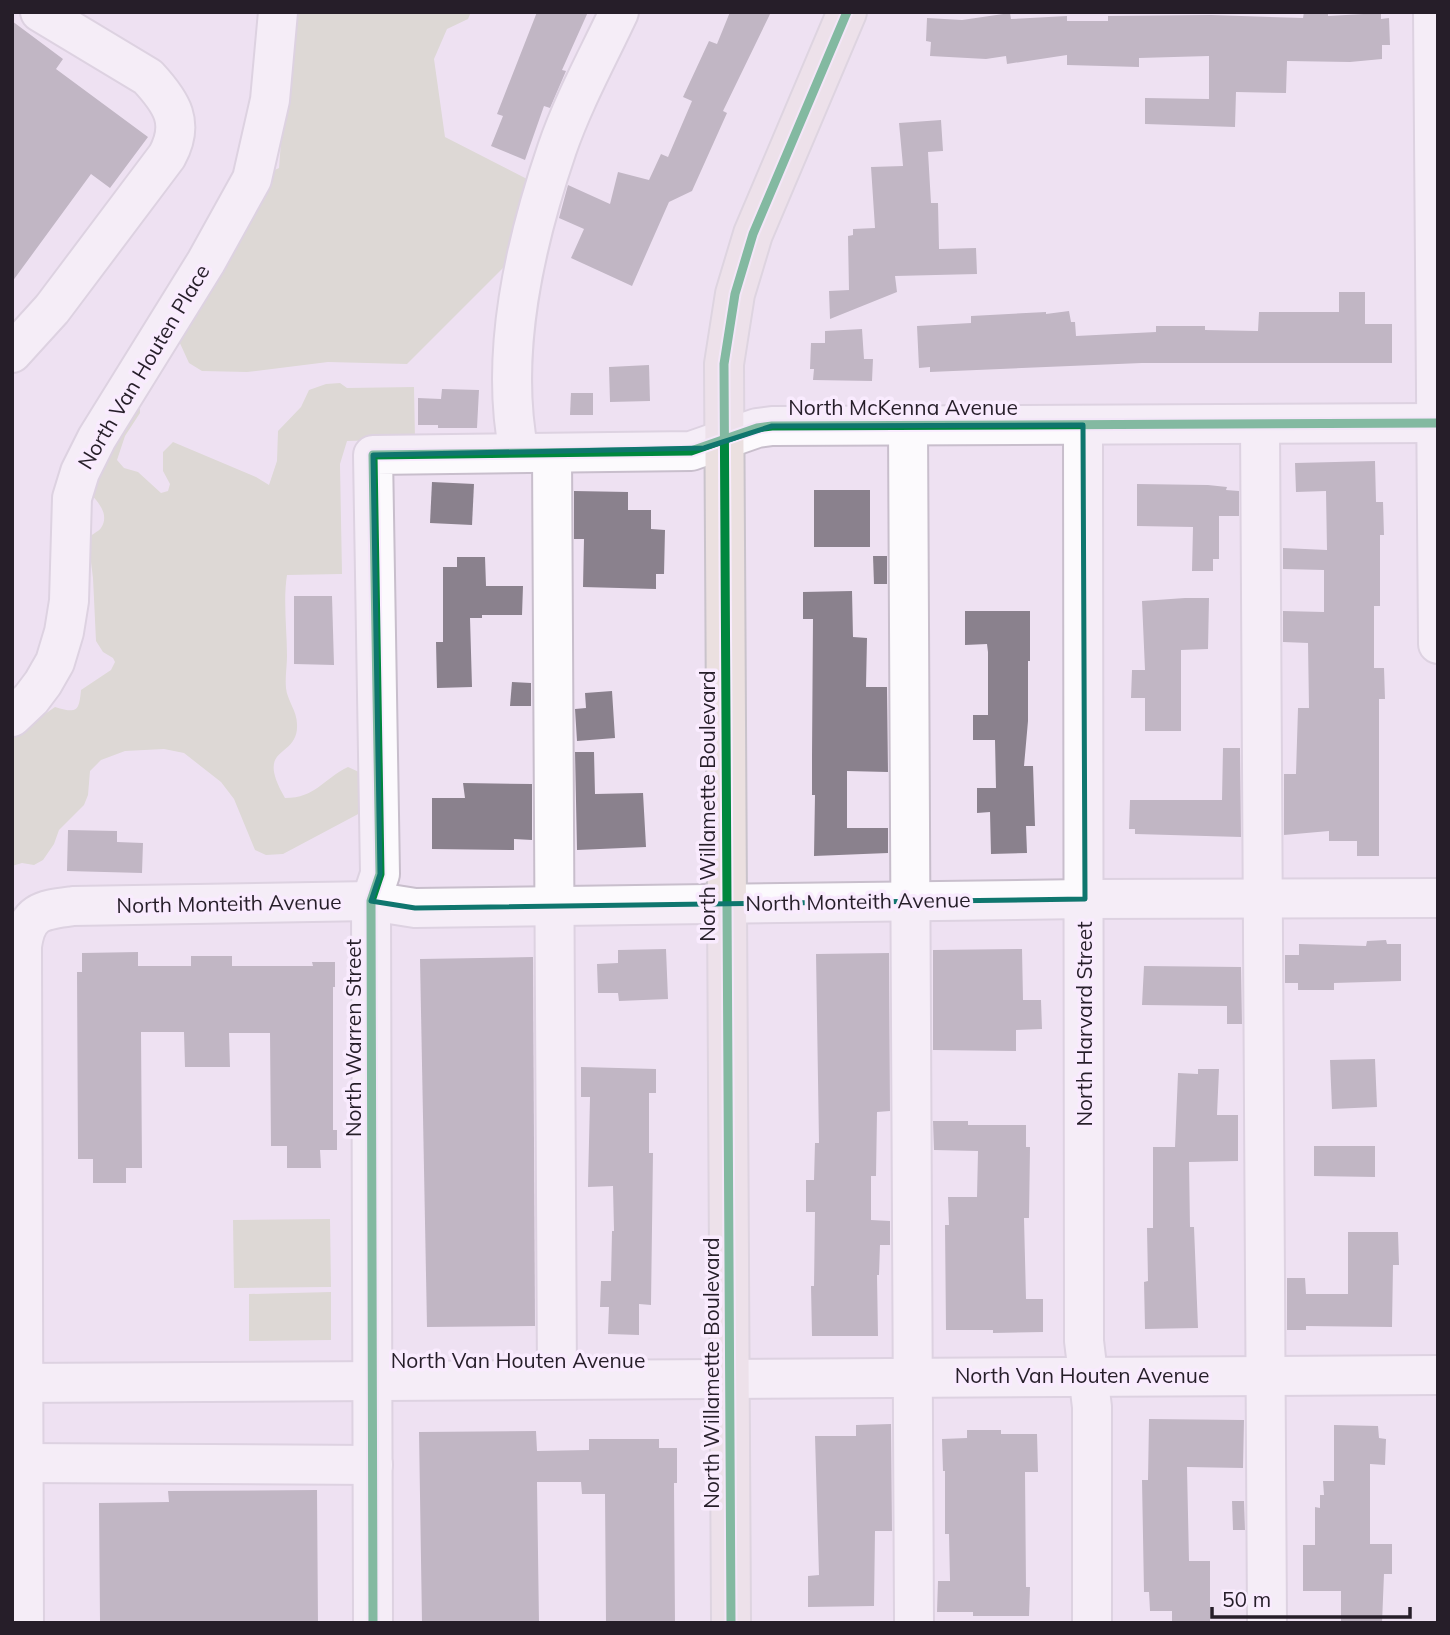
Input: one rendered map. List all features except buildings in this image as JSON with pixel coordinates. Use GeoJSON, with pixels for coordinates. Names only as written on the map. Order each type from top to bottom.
{"type":"FeatureCollection","features":[{"type":"Feature","properties":{"kind":"main road","name":"North Willamette Boulevard"},"geometry":{"type":"LineString","coordinates":[[731,1623],[724,364],[726,340],[743,264],[753,234],[847,12]]}},
{"type":"Feature","properties":{"kind":"street"},"geometry":{"type":"LineString","coordinates":[[12,353],[52,309],[167,156],[177,138],[174,115],[162,93],[148,77],[40,12]]}},
{"type":"Feature","properties":{"kind":"street","name":"North Van Houten Place"},"geometry":{"type":"LineString","coordinates":[[12,717],[43,683],[55,662],[64,632],[69,601],[72,498],[80,472],[97,438],[206,262],[252,179],[270,100],[278,12]]}},
{"type":"Feature","properties":{"kind":"street"},"geometry":{"type":"LineString","coordinates":[[557,1379],[556,905],[536,453],[514,429],[513,369],[517,307],[557,149],[619,12]]}},
{"type":"Feature","properties":{"kind":"street"},"geometry":{"type":"LineString","coordinates":[[1433,12],[1438,644]]}},
{"type":"Feature","properties":{"kind":"street"},"geometry":{"type":"LineString","coordinates":[[1260,424],[1267,1623]]}},
{"type":"Feature","properties":{"kind":"street","name":"North McKenna Avenue"},"geometry":{"type":"LineString","coordinates":[[373,455],[691,451],[757,428],[772,426],[1437,424]]}},
{"type":"Feature","properties":{"kind":"street","name":"North Harvard Street"},"geometry":{"type":"LineString","coordinates":[[1083,425],[1084,1341],[1092,1408],[1092,1623]]}},
{"type":"Feature","properties":{"kind":"street"},"geometry":{"type":"LineString","coordinates":[[908,426],[914,1623]]}},
{"type":"Feature","properties":{"kind":"street","name":"North Warren Street"},"geometry":{"type":"LineString","coordinates":[[373,455],[380,874],[371,901],[373,1623]]}},
{"type":"Feature","properties":{"kind":"street","name":"North Monteith Avenue"},"geometry":{"type":"LineString","coordinates":[[17,1383],[22,946],[24,930],[30,919],[45,910],[73,906],[371,901],[415,908],[1085,899],[1438,898]]}},
{"type":"Feature","properties":{"kind":"street","name":"North Van Houten Avenue"},"geometry":{"type":"LineString","coordinates":[[17,1383],[1438,1375]]}},
{"type":"Feature","properties":{"kind":"street"},"geometry":{"type":"LineString","coordinates":[[17,1383],[23,1463],[24,1623]]}},
{"type":"Feature","properties":{"kind":"street"},"geometry":{"type":"LineString","coordinates":[[23,1463],[373,1465]]}},
{"type":"Feature","properties":{"kind":"highlighted area"},"geometry":{"type":"Polygon","coordinates":[[[1083,425],[1085,899],[415,908],[371,901],[380,874],[373,455],[704,448],[772,426],[1083,425]]]}},
{"type":"Feature","properties":{"kind":"green space"},"geometry":{"type":"Polygon","coordinates":[[[291,12],[471,12],[468,19],[447,29],[434,59],[445,137],[527,179],[513,258],[407,364],[328,362],[247,372],[202,371],[189,363],[173,328],[264,175],[279,168],[291,12]]]}},
{"type":"Feature","properties":{"kind":"green space"},"geometry":{"type":"Polygon","coordinates":[[[340,383],[347,388],[414,387],[415,439],[347,441],[340,464],[342,574],[287,575],[286,688],[297,724],[296,735],[275,760],[274,768],[276,781],[285,798],[304,795],[348,767],[359,772],[366,781],[362,812],[283,854],[266,855],[255,850],[234,799],[221,782],[184,753],[164,749],[125,751],[101,760],[90,771],[88,795],[84,805],[59,830],[54,844],[43,860],[34,865],[22,863],[12,866],[12,737],[55,707],[75,709],[81,690],[111,670],[115,662],[103,652],[96,641],[88,538],[101,528],[104,513],[89,492],[135,404],[140,413],[125,436],[117,460],[124,468],[138,472],[161,493],[168,491],[170,484],[163,471],[163,452],[173,442],[269,485],[277,461],[278,431],[301,407],[309,390],[326,384],[340,383]]]}},
{"type":"Feature","properties":{"kind":"green space"},"geometry":{"type":"Polygon","coordinates":[[[330,1219],[331,1287],[234,1288],[233,1220],[330,1219]]]}},
{"type":"Feature","properties":{"kind":"green space"},"geometry":{"type":"Polygon","coordinates":[[[331,1292],[331,1340],[249,1341],[249,1294],[331,1292]]]}},
{"type":"Feature","properties":{"kind":"cycle path"},"geometry":{"type":"LineString","coordinates":[[731,1623],[724,364],[735,294],[753,234],[847,12]]}},
{"type":"Feature","properties":{"kind":"cycle path"},"geometry":{"type":"LineString","coordinates":[[373,1623],[371,901],[380,874],[373,455],[691,451],[757,428],[772,426],[1438,423]]}}]}
